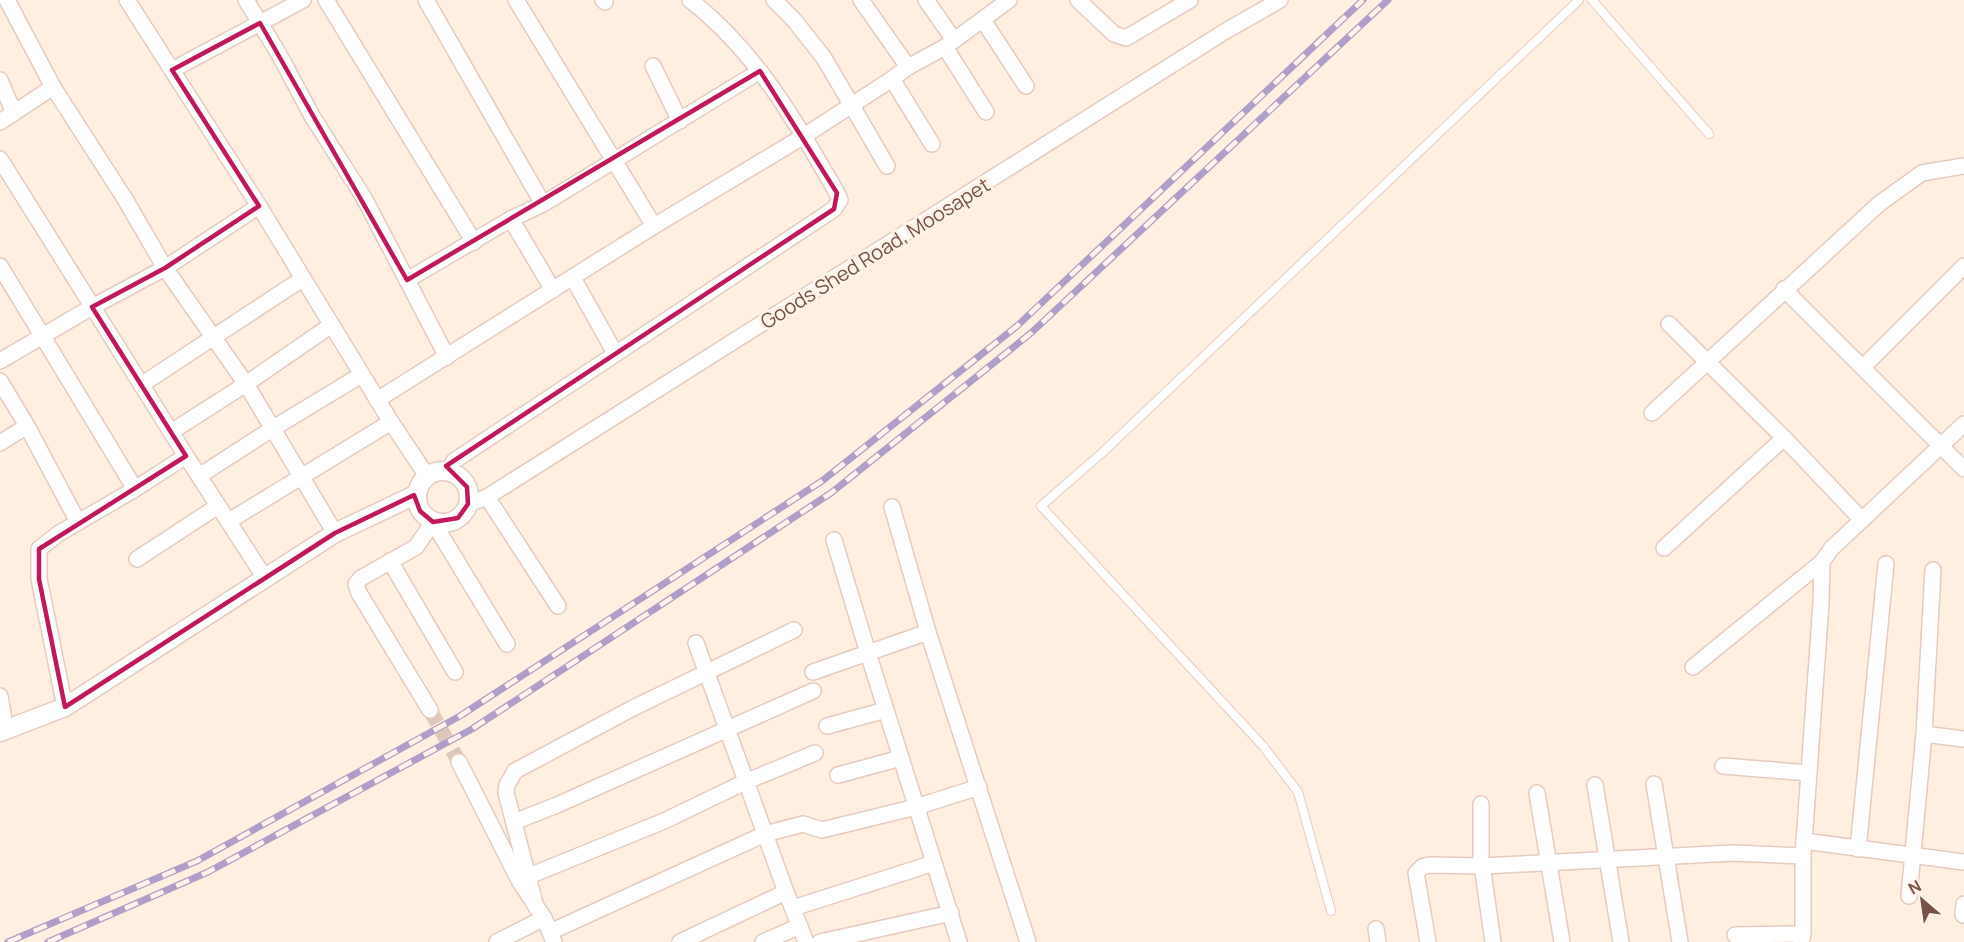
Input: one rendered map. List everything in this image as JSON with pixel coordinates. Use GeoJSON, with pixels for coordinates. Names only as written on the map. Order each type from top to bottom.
{"type":"FeatureCollection","features":[{"type":"Feature","properties":{"kind":"street"},"geometry":{"type":"LineString","coordinates":[[7,0],[53,87],[125,199],[165,268],[246,384],[335,533]]}},
{"type":"Feature","properties":{"kind":"street"},"geometry":{"type":"LineString","coordinates":[[127,0],[259,206],[330,326],[427,476]]}},
{"type":"Feature","properties":{"kind":"street"},"geometry":{"type":"LineString","coordinates":[[246,0],[312,116],[364,198],[447,357]]}},
{"type":"Feature","properties":{"kind":"street"},"geometry":{"type":"LineString","coordinates":[[172,70],[303,0]]}},
{"type":"Feature","properties":{"kind":"street"},"geometry":{"type":"LineString","coordinates":[[326,0],[474,242]]}},
{"type":"Feature","properties":{"kind":"street"},"geometry":{"type":"LineString","coordinates":[[426,0],[543,204]]}},
{"type":"Feature","properties":{"kind":"street"},"geometry":{"type":"LineString","coordinates":[[516,0],[654,226]]}},
{"type":"Feature","properties":{"kind":"street"},"geometry":{"type":"LineString","coordinates":[[448,471],[454,461],[834,209],[840,200],[804,136],[760,71],[730,35],[690,0]]}},
{"type":"Feature","properties":{"kind":"street"},"geometry":{"type":"LineString","coordinates":[[774,0],[794,20],[824,58],[886,166]]}},
{"type":"Feature","properties":{"kind":"street"},"geometry":{"type":"LineString","coordinates":[[861,0],[908,67]]}},
{"type":"Feature","properties":{"kind":"street"},"geometry":{"type":"LineString","coordinates":[[926,0],[986,112]]}},
{"type":"Feature","properties":{"kind":"street"},"geometry":{"type":"LineString","coordinates":[[378,400],[654,226],[804,136],[908,67],[950,43],[1009,0]]}},
{"type":"Feature","properties":{"kind":"street"},"geometry":{"type":"LineString","coordinates":[[1078,0],[1114,34],[1125,38],[1190,0]]}},
{"type":"Feature","properties":{"kind":"street","name":"Goods Shed Road, Moosapet"},"geometry":{"type":"LineString","coordinates":[[468,504],[487,497],[1224,32],[1280,0]]}},
{"type":"Feature","properties":{"kind":"street"},"geometry":{"type":"LineString","coordinates":[[983,20],[1026,86]]}},
{"type":"Feature","properties":{"kind":"street"},"geometry":{"type":"LineString","coordinates":[[653,66],[680,121]]}},
{"type":"Feature","properties":{"kind":"street"},"geometry":{"type":"LineString","coordinates":[[407,280],[511,219],[543,204],[760,71]]}},
{"type":"Feature","properties":{"kind":"street"},"geometry":{"type":"LineString","coordinates":[[892,79],[932,144]]}},
{"type":"Feature","properties":{"kind":"street"},"geometry":{"type":"LineString","coordinates":[[0,80],[14,113]]}},
{"type":"Feature","properties":{"kind":"street"},"geometry":{"type":"LineString","coordinates":[[0,122],[53,87]]}},
{"type":"Feature","properties":{"kind":"street"},"geometry":{"type":"LineString","coordinates":[[0,159],[265,578]]}},
{"type":"Feature","properties":{"kind":"street"},"geometry":{"type":"LineString","coordinates":[[1652,413],[1880,203],[1922,173],[1964,166]]}},
{"type":"Feature","properties":{"kind":"street"},"geometry":{"type":"LineString","coordinates":[[0,361],[92,307],[165,268],[259,206]]}},
{"type":"Feature","properties":{"kind":"street"},"geometry":{"type":"LineString","coordinates":[[511,219],[553,290]]}},
{"type":"Feature","properties":{"kind":"street"},"geometry":{"type":"LineString","coordinates":[[0,266],[135,489]]}},
{"type":"Feature","properties":{"kind":"street"},"geometry":{"type":"LineString","coordinates":[[1863,367],[1964,266]]}},
{"type":"Feature","properties":{"kind":"street"},"geometry":{"type":"LineString","coordinates":[[573,278],[615,353]]}},
{"type":"Feature","properties":{"kind":"street"},"geometry":{"type":"LineString","coordinates":[[141,385],[302,279]]}},
{"type":"Feature","properties":{"kind":"street"},"geometry":{"type":"LineString","coordinates":[[1784,290],[1964,469]]}},
{"type":"Feature","properties":{"kind":"street"},"geometry":{"type":"LineString","coordinates":[[1669,324],[1784,438],[1862,520]]}},
{"type":"Feature","properties":{"kind":"street"},"geometry":{"type":"LineString","coordinates":[[171,432],[330,326]]}},
{"type":"Feature","properties":{"kind":"street"},"geometry":{"type":"LineString","coordinates":[[200,476],[361,375]]}},
{"type":"Feature","properties":{"kind":"street"},"geometry":{"type":"LineString","coordinates":[[0,381],[27,426],[78,522]]}},
{"type":"Feature","properties":{"kind":"street"},"geometry":{"type":"LineString","coordinates":[[229,521],[391,422]]}},
{"type":"Feature","properties":{"kind":"street"},"geometry":{"type":"LineString","coordinates":[[1693,667],[1822,562],[1831,549],[1964,424]]}},
{"type":"Feature","properties":{"kind":"street"},"geometry":{"type":"LineString","coordinates":[[0,443],[27,426]]}},
{"type":"Feature","properties":{"kind":"street"},"geometry":{"type":"LineString","coordinates":[[1664,548],[1784,438]]}},
{"type":"Feature","properties":{"kind":"street"},"geometry":{"type":"LineString","coordinates":[[65,707],[39,579],[39,549],[58,534],[186,456]]}},
{"type":"Feature","properties":{"kind":"street"},"geometry":{"type":"LineString","coordinates":[[439,471],[456,474],[467,487],[468,504],[465,512],[458,518],[442,524],[426,518],[420,511],[417,494],[419,486],[427,476],[439,471]]}},
{"type":"Feature","properties":{"kind":"street"},"geometry":{"type":"LineString","coordinates":[[0,696],[3,732],[65,707],[335,533],[417,494]]}},
{"type":"Feature","properties":{"kind":"street"},"geometry":{"type":"LineString","coordinates":[[487,497],[558,606]]}},
{"type":"Feature","properties":{"kind":"street"},"geometry":{"type":"LineString","coordinates":[[137,559],[218,506]]}},
{"type":"Feature","properties":{"kind":"street"},"geometry":{"type":"LineString","coordinates":[[892,507],[928,632],[1028,942]]}},
{"type":"Feature","properties":{"kind":"street"},"geometry":{"type":"LineString","coordinates":[[430,710],[359,593],[356,584],[361,578],[416,547],[433,522]]}},
{"type":"Feature","properties":{"kind":"street"},"geometry":{"type":"LineString","coordinates":[[433,522],[507,644]]}},
{"type":"Feature","properties":{"kind":"street"},"geometry":{"type":"LineString","coordinates":[[834,540],[959,942]]}},
{"type":"Feature","properties":{"kind":"street"},"geometry":{"type":"LineString","coordinates":[[390,561],[455,672]]}},
{"type":"Feature","properties":{"kind":"street"},"geometry":{"type":"LineString","coordinates":[[1736,935],[1802,938],[1803,848],[1822,562]]}},
{"type":"Feature","properties":{"kind":"street"},"geometry":{"type":"LineString","coordinates":[[1858,849],[1886,564]]}},
{"type":"Feature","properties":{"kind":"street"},"geometry":{"type":"LineString","coordinates":[[1909,896],[1924,734],[1933,570]]}},
{"type":"Feature","properties":{"kind":"street"},"geometry":{"type":"LineString","coordinates":[[546,925],[529,876],[506,793],[507,785],[515,771],[633,708],[794,630]]}},
{"type":"Feature","properties":{"kind":"street"},"geometry":{"type":"LineString","coordinates":[[813,672],[928,632]]}},
{"type":"Feature","properties":{"kind":"street"},"geometry":{"type":"LineString","coordinates":[[696,643],[806,942]]}},
{"type":"Feature","properties":{"kind":"street"},"geometry":{"type":"LineString","coordinates":[[514,822],[813,691]]}},
{"type":"Feature","properties":{"kind":"street"},"geometry":{"type":"LineString","coordinates":[[827,726],[886,710]]}},
{"type":"Feature","properties":{"kind":"street"},"geometry":{"type":"LineString","coordinates":[[1924,734],[1964,739]]}},
{"type":"Feature","properties":{"kind":"street"},"geometry":{"type":"LineString","coordinates":[[529,876],[664,821],[746,782],[815,753]]}},
{"type":"Feature","properties":{"kind":"street"},"geometry":{"type":"LineString","coordinates":[[838,775],[901,758]]}},
{"type":"Feature","properties":{"kind":"street"},"geometry":{"type":"LineString","coordinates":[[459,762],[520,882],[546,925]]}},
{"type":"Feature","properties":{"kind":"street"},"geometry":{"type":"LineString","coordinates":[[1723,766],[1809,773]]}},
{"type":"Feature","properties":{"kind":"street"},"geometry":{"type":"LineString","coordinates":[[1654,784],[1680,942]]}},
{"type":"Feature","properties":{"kind":"street"},"geometry":{"type":"LineString","coordinates":[[1595,785],[1620,942]]}},
{"type":"Feature","properties":{"kind":"street"},"geometry":{"type":"LineString","coordinates":[[497,942],[546,925],[765,834],[803,824],[822,830],[916,807],[979,787]]}},
{"type":"Feature","properties":{"kind":"street"},"geometry":{"type":"LineString","coordinates":[[1537,793],[1562,942]]}},
{"type":"Feature","properties":{"kind":"street"},"geometry":{"type":"LineString","coordinates":[[1481,804],[1483,867],[1493,942]]}},
{"type":"Feature","properties":{"kind":"street"},"geometry":{"type":"LineString","coordinates":[[1428,942],[1416,873],[1422,867],[1429,865],[1483,867],[1549,864],[1803,848],[1858,849],[1964,862]]}},
{"type":"Feature","properties":{"kind":"street"},"geometry":{"type":"LineString","coordinates":[[793,908],[934,864]]}},
{"type":"Feature","properties":{"kind":"street"},"geometry":{"type":"LineString","coordinates":[[680,942],[786,892]]}},
{"type":"Feature","properties":{"kind":"street"},"geometry":{"type":"LineString","coordinates":[[819,942],[951,913]]}},
{"type":"Feature","properties":{"kind":"street"},"geometry":{"type":"LineString","coordinates":[[763,942],[800,926]]}},
{"type":"Feature","properties":{"kind":"lane"},"geometry":{"type":"LineString","coordinates":[[1332,911],[1298,792],[1263,746],[1041,506],[1103,452],[1579,0]]}},
{"type":"Feature","properties":{"kind":"lane"},"geometry":{"type":"LineString","coordinates":[[1592,0],[1708,134]]}},
{"type":"Feature","properties":{"kind":"highlighted area"},"geometry":{"type":"Polygon","coordinates":[[[260,23],[407,280],[760,71],[837,193],[834,209],[446,466],[467,487],[468,504],[458,518],[433,522],[420,511],[414,495],[335,533],[65,707],[39,579],[39,549],[186,456],[92,307],[165,268],[259,206],[172,70],[260,23]]]}},
{"type":"Feature","properties":{"kind":"tunnel"},"geometry":{"type":"LineString","coordinates":[[430,710],[459,762]]}},
{"type":"Feature","properties":{"kind":"railway"},"geometry":{"type":"LineString","coordinates":[[8,942],[197,861],[460,716],[822,481],[1017,326],[1363,0]]}},
{"type":"Feature","properties":{"kind":"railway"},"geometry":{"type":"LineString","coordinates":[[48,942],[208,872],[472,729],[831,493],[1031,333],[1388,0]]}}]}
